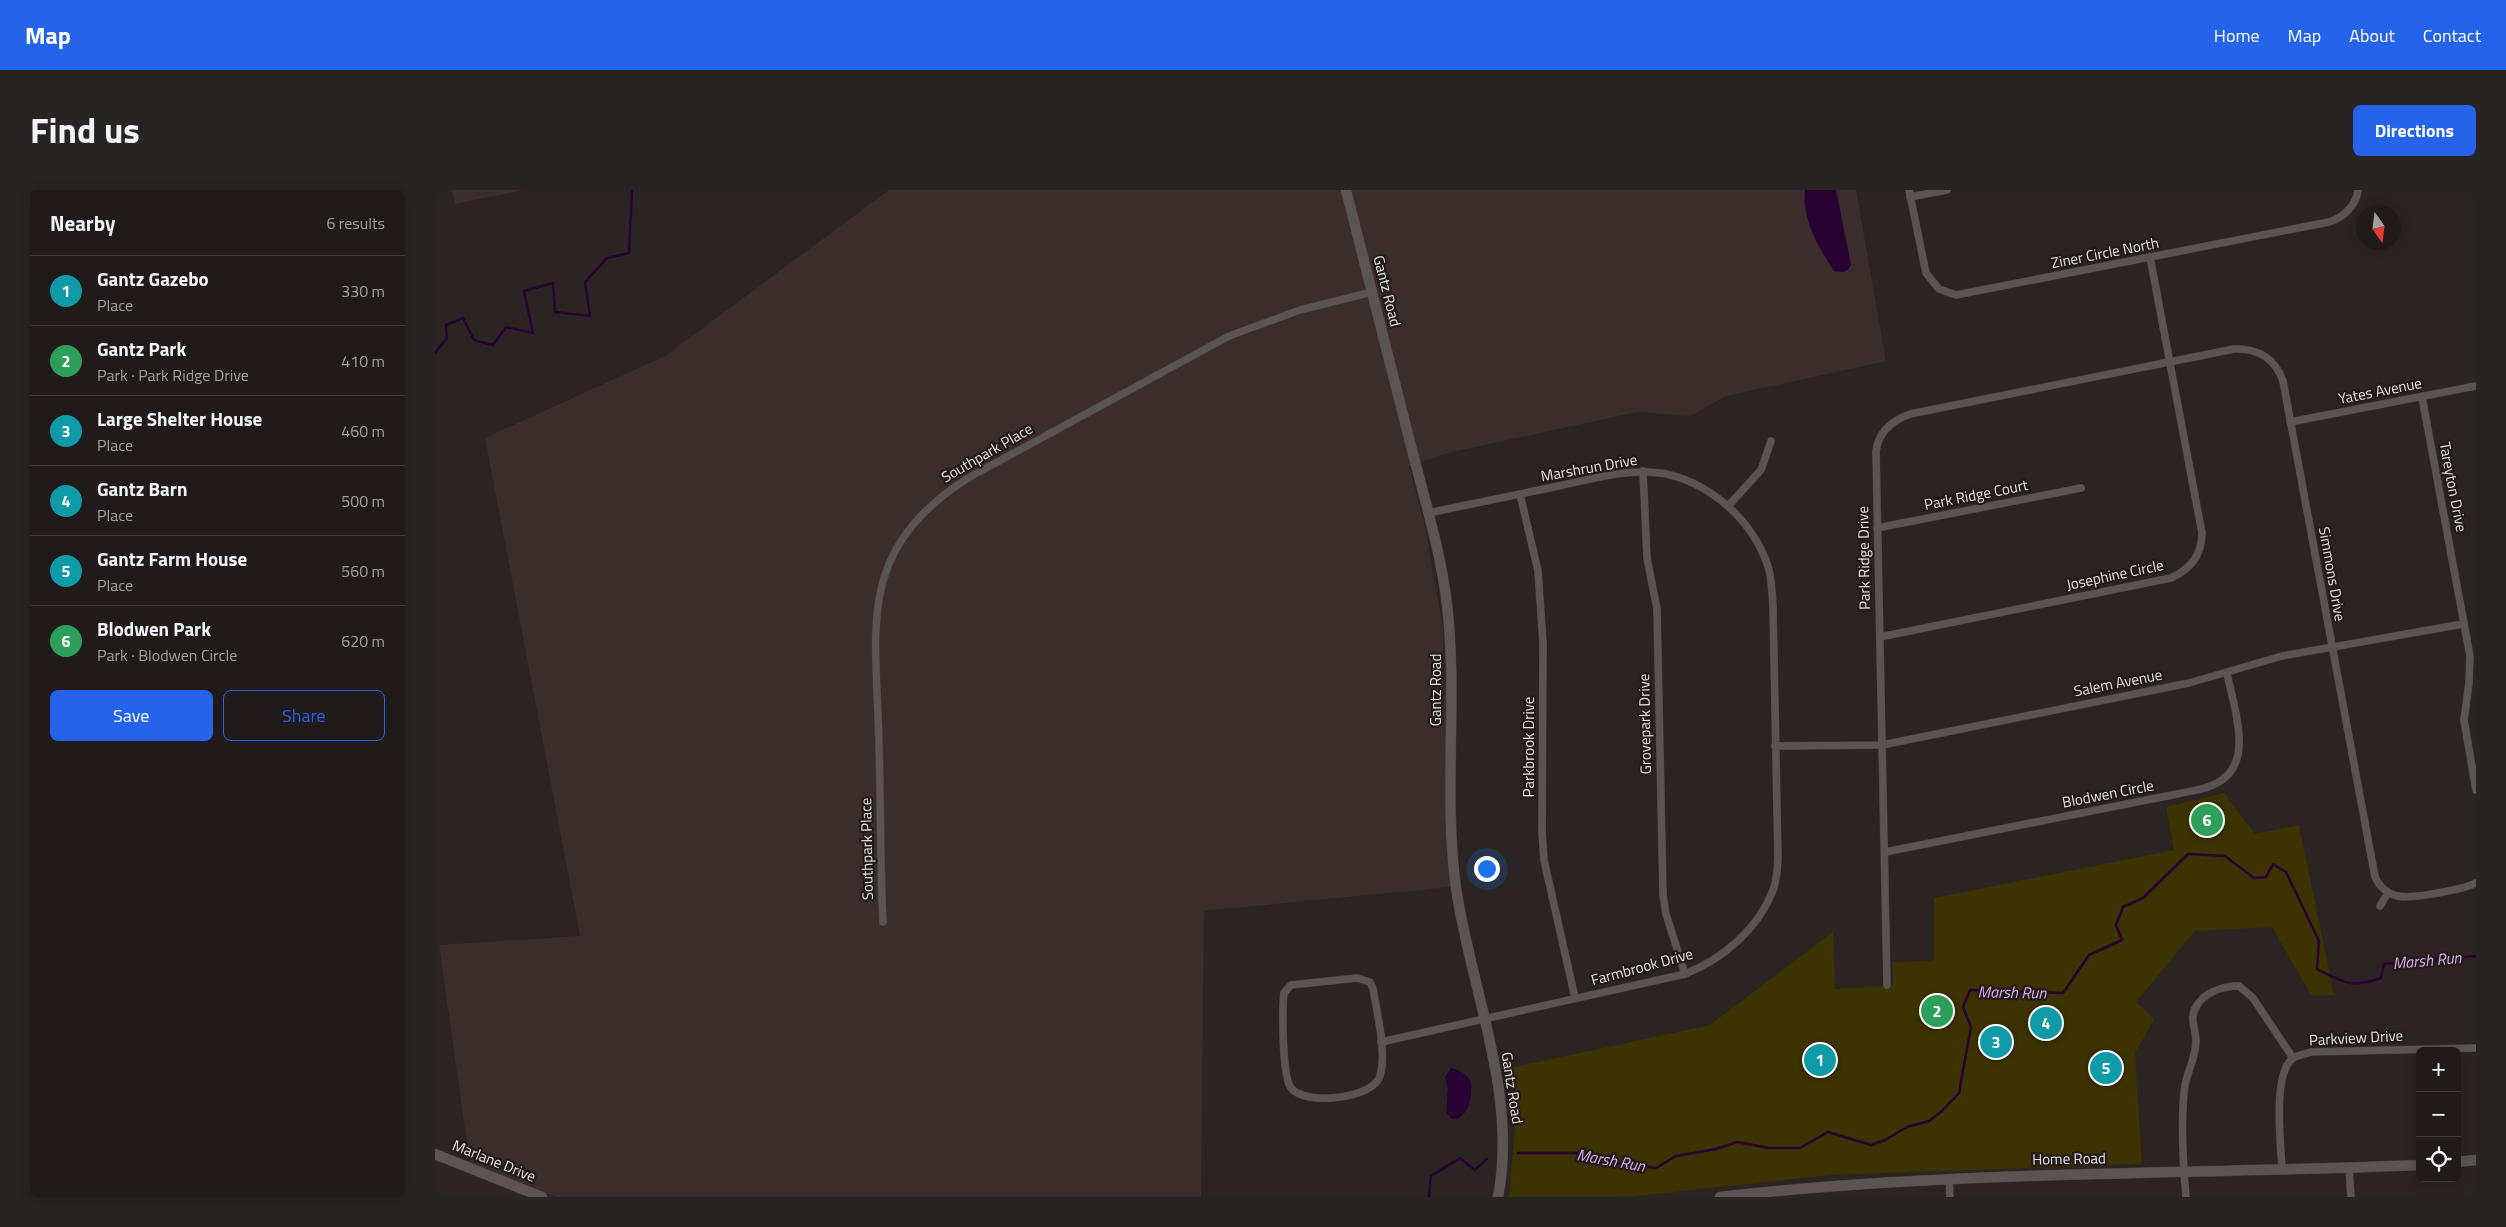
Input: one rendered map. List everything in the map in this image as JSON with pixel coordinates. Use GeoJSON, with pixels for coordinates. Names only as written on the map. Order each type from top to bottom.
{"type":"FeatureCollection","features":[{"type":"Feature","properties":{"kind":"main road","name":"Gantz Road"},"geometry":{"type":"LineString","coordinates":[[1346,190],[1428,513],[1445,590],[1449,626],[1449,793],[1454,870],[1503,1113],[1504,1150],[1498,1197]]}},
{"type":"Feature","properties":{"kind":"main road","name":"Marlane Drive"},"geometry":{"type":"LineString","coordinates":[[435,1154],[542,1197]]}},
{"type":"Feature","properties":{"kind":"main road"},"geometry":{"type":"LineString","coordinates":[[2461,1162],[2476,1160]]}},
{"type":"Feature","properties":{"kind":"main road","name":"Home Road"},"geometry":{"type":"LineString","coordinates":[[1720,1197],[1949,1178],[2416,1165]]}},
{"type":"Feature","properties":{"kind":"street"},"geometry":{"type":"LineString","coordinates":[[1909,194],[1947,190]]}},
{"type":"Feature","properties":{"kind":"street","name":"Ziner Circle North"},"geometry":{"type":"LineString","coordinates":[[1909,194],[1926,273],[1932,283],[1947,293],[1965,295],[2329,222],[2351,208],[2357,190]]}},
{"type":"Feature","properties":{"kind":"street","name":"Josephine Circle"},"geometry":{"type":"LineString","coordinates":[[1879,637],[2171,578],[2188,568],[2199,552],[2202,533],[2151,258]]}},
{"type":"Feature","properties":{"kind":"street","name":"Southpark Place"},"geometry":{"type":"LineString","coordinates":[[883,922],[875,618],[887,567],[902,539],[919,516],[939,497],[968,478],[1229,336],[1300,310],[1372,292]]}},
{"type":"Feature","properties":{"kind":"street","name":"Simmons Drive"},"geometry":{"type":"LineString","coordinates":[[2171,362],[2242,348],[2265,355],[2280,373],[2371,860],[2378,882],[2388,893]]}},
{"type":"Feature","properties":{"kind":"street","name":"Park Ridge Drive"},"geometry":{"type":"LineString","coordinates":[[1887,985],[1879,637],[1877,445],[1884,431],[1899,418],[1909,414],[2171,362]]}},
{"type":"Feature","properties":{"kind":"street","name":"Yates Avenue"},"geometry":{"type":"LineString","coordinates":[[2290,422],[2476,386]]}},
{"type":"Feature","properties":{"kind":"street","name":"Tareyton Drive"},"geometry":{"type":"LineString","coordinates":[[2422,397],[2473,671],[2464,720],[2476,790]]}},
{"type":"Feature","properties":{"kind":"street"},"geometry":{"type":"LineString","coordinates":[[1729,505],[1761,470],[1771,441]]}},
{"type":"Feature","properties":{"kind":"street","name":"Marshrun Drive"},"geometry":{"type":"LineString","coordinates":[[1428,513],[1607,476],[1643,472],[1687,481],[1729,505],[1755,538],[1769,570],[1773,608],[1775,724]]}},
{"type":"Feature","properties":{"kind":"street","name":"Grovepark Drive"},"geometry":{"type":"LineString","coordinates":[[1643,472],[1647,558],[1657,609],[1663,895],[1666,914],[1685,974]]}},
{"type":"Feature","properties":{"kind":"street","name":"Park Ridge Court"},"geometry":{"type":"LineString","coordinates":[[1877,528],[2081,488]]}},
{"type":"Feature","properties":{"kind":"street","name":"Parkbrook Drive"},"geometry":{"type":"LineString","coordinates":[[1520,494],[1538,571],[1543,643],[1542,832],[1545,860],[1575,998]]}},
{"type":"Feature","properties":{"kind":"street","name":"Salem Avenue"},"geometry":{"type":"LineString","coordinates":[[1775,746],[1882,745],[2189,683],[2264,661],[2463,624]]}},
{"type":"Feature","properties":{"kind":"street","name":"Blodwen Circle"},"geometry":{"type":"LineString","coordinates":[[1885,852],[2184,793],[2218,783],[2226,778],[2236,765],[2239,750],[2227,673]]}},
{"type":"Feature","properties":{"kind":"street","name":"Farmbrook Drive"},"geometry":{"type":"LineString","coordinates":[[1381,1042],[1685,974],[1700,968],[1740,940],[1762,915],[1774,888],[1778,860],[1775,724]]}},
{"type":"Feature","properties":{"kind":"street"},"geometry":{"type":"LineString","coordinates":[[2380,906],[2388,893],[2410,898],[2462,888],[2476,883]]}},
{"type":"Feature","properties":{"kind":"street"},"geometry":{"type":"LineString","coordinates":[[1357,978],[1370,982],[1373,989],[1381,1042],[1381,1074],[1378,1083],[1370,1089],[1337,1098],[1306,1097],[1292,1089],[1288,1082],[1283,1003],[1286,988],[1291,985],[1357,978]]}},
{"type":"Feature","properties":{"kind":"street"},"geometry":{"type":"LineString","coordinates":[[2186,1197],[2184,1171],[2185,1084],[2195,1054],[2196,1039],[2193,1017],[2195,1007],[2202,1000],[2225,986],[2239,986],[2247,991],[2293,1058]]}},
{"type":"Feature","properties":{"kind":"street","name":"Parkview Drive"},"geometry":{"type":"LineString","coordinates":[[2282,1169],[2280,1088],[2284,1072],[2293,1058],[2311,1052],[2476,1048]]}},
{"type":"Feature","properties":{"kind":"street"},"geometry":{"type":"LineString","coordinates":[[2349,1168],[2351,1197]]}},
{"type":"Feature","properties":{"kind":"street"},"geometry":{"type":"LineString","coordinates":[[1949,1178],[1950,1197]]}},
{"type":"Feature","properties":{"kind":"shaded area"},"geometry":{"type":"Polygon","coordinates":[[[452,190],[524,190],[455,204],[452,190]]]}},
{"type":"Feature","properties":{"kind":"shaded area"},"geometry":{"type":"Polygon","coordinates":[[[889,190],[1856,190],[1886,361],[1726,396],[1690,416],[1637,412],[1448,453],[1409,466],[1424,521],[1443,628],[1451,887],[1204,911],[1201,1197],[556,1197],[470,1164],[439,945],[580,936],[485,438],[665,356],[889,190]]]}},
{"type":"Feature","properties":{"kind":"shaded area"},"geometry":{"type":"Polygon","coordinates":[[[1805,190],[1836,190],[1851,265],[1846,271],[1834,271],[1817,243],[1806,212],[1805,190]]]}},
{"type":"Feature","properties":{"kind":"shaded area"},"geometry":{"type":"Polygon","coordinates":[[[2224,793],[2255,834],[2299,825],[2334,995],[2311,995],[2272,927],[2195,931],[2136,1002],[2154,1019],[2135,1054],[2142,1164],[1830,1175],[1627,1197],[1509,1197],[1517,1101],[1510,1068],[1710,1025],[1833,932],[1835,989],[1893,985],[1893,962],[1934,961],[1934,898],[2174,850],[2166,807],[2224,793]]]}},
{"type":"Feature","properties":{"kind":"shaded area"},"geometry":{"type":"Polygon","coordinates":[[[1451,1068],[1460,1071],[1468,1077],[1471,1086],[1469,1105],[1464,1114],[1459,1118],[1452,1119],[1446,1113],[1448,1089],[1445,1077],[1451,1068]]]}},
{"type":"Feature","properties":{"kind":"waterway"},"geometry":{"type":"LineString","coordinates":[[435,353],[447,338],[446,325],[463,318],[474,340],[493,345],[506,327],[533,333],[524,291],[553,283],[555,312],[590,316],[585,282],[607,258],[629,253],[632,190]]}},
{"type":"Feature","properties":{"kind":"waterway","name":"Marsh Run"},"geometry":{"type":"LineString","coordinates":[[1518,1153],[1580,1153],[1612,1163],[1656,1168],[1676,1156],[1716,1149],[1737,1142],[1769,1148],[1800,1148],[1828,1132],[1871,1145],[1885,1140],[1907,1127],[1929,1121],[1942,1111],[1959,1093],[1971,1027],[1963,1007],[1970,990],[2063,993],[2089,955],[2122,940],[2116,925],[2123,907],[2143,898],[2188,854],[2225,856],[2254,878],[2266,877],[2273,864],[2286,872],[2319,941],[2317,969],[2341,981],[2363,983],[2381,978],[2384,964],[2476,956]]}},
{"type":"Feature","properties":{"kind":"waterway","name":"Marsh Run"},"geometry":{"type":"LineString","coordinates":[[1429,1197],[1431,1176],[1460,1158],[1475,1170],[1487,1159]]}},
{"type":"Feature","properties":{"kind":"place","name":"Blodwen Park"},"geometry":{"type":"Point","coordinates":[2207,820]}},
{"type":"Feature","properties":{"kind":"place","name":"Gantz Park"},"geometry":{"type":"Point","coordinates":[1937,1011]}},
{"type":"Feature","properties":{"kind":"place","name":"Gantz Barn"},"geometry":{"type":"Point","coordinates":[2046,1023]}},
{"type":"Feature","properties":{"kind":"place","name":"Large Shelter House"},"geometry":{"type":"Point","coordinates":[1996,1042]}},
{"type":"Feature","properties":{"kind":"place","name":"Gantz Gazebo"},"geometry":{"type":"Point","coordinates":[1820,1060]}},
{"type":"Feature","properties":{"kind":"place","name":"Gantz Farm House"},"geometry":{"type":"Point","coordinates":[2106,1068]}}]}
